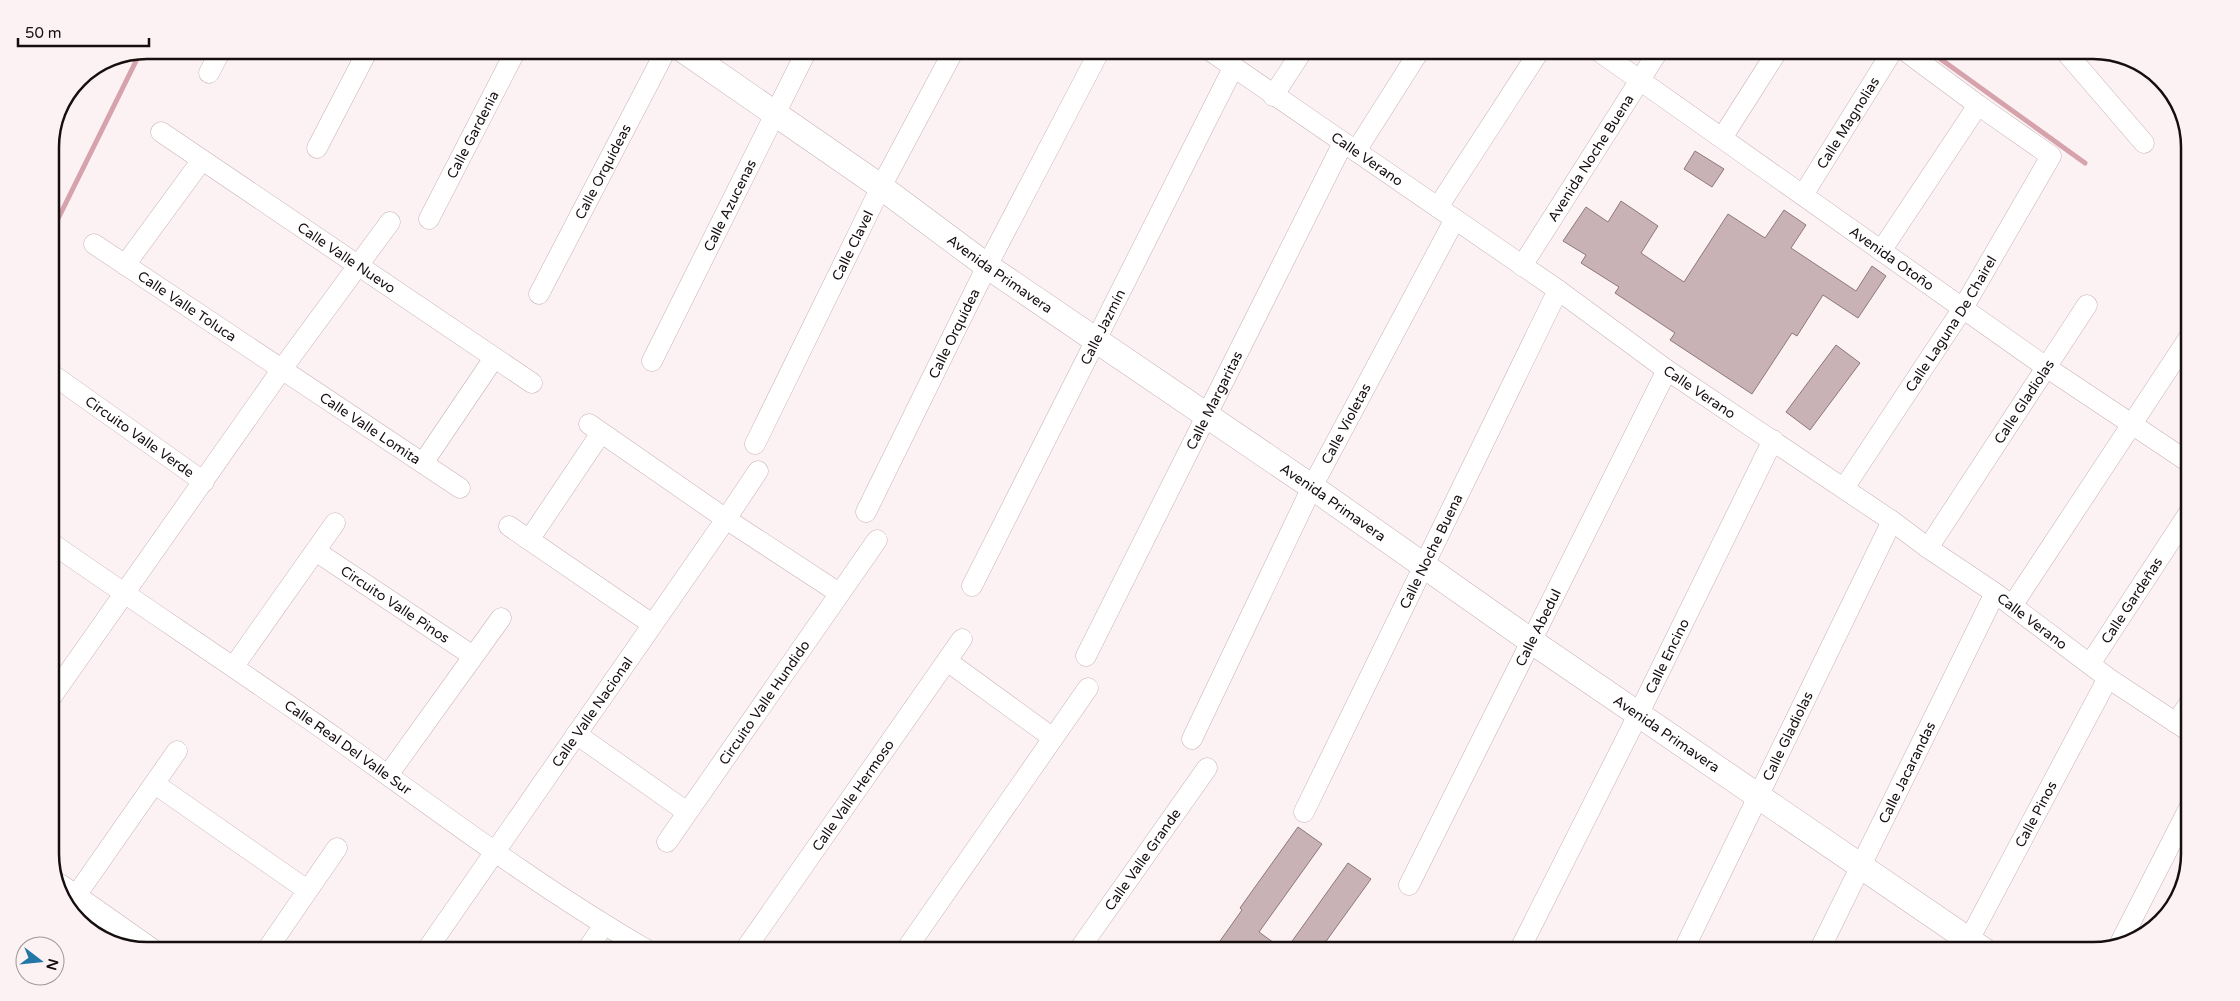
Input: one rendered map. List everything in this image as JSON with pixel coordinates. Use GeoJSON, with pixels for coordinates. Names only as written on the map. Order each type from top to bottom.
{"type":"FeatureCollection","features":[{"type":"Feature","properties":{"kind":"street"},"geometry":{"type":"LineString","coordinates":[[209,73],[217,59]]}},
{"type":"Feature","properties":{"kind":"street"},"geometry":{"type":"LineString","coordinates":[[317,148],[363,59]]}},
{"type":"Feature","properties":{"kind":"street","name":"Calle Gardenia"},"geometry":{"type":"LineString","coordinates":[[429,219],[511,59]]}},
{"type":"Feature","properties":{"kind":"street","name":"Calle Orquídeas"},"geometry":{"type":"LineString","coordinates":[[539,294],[661,59]]}},
{"type":"Feature","properties":{"kind":"street","name":"Avenida Primavera"},"geometry":{"type":"LineString","coordinates":[[696,59],[988,266],[1312,487],[1638,715],[1862,867],[1965,942]]}},
{"type":"Feature","properties":{"kind":"street","name":"Calle Azucenas"},"geometry":{"type":"LineString","coordinates":[[652,361],[802,59]]}},
{"type":"Feature","properties":{"kind":"street","name":"Calle Clavel"},"geometry":{"type":"LineString","coordinates":[[755,444],[880,188],[949,59]]}},
{"type":"Feature","properties":{"kind":"street","name":"Calle Orquídea"},"geometry":{"type":"LineString","coordinates":[[866,512],[988,266],[1095,59]]}},
{"type":"Feature","properties":{"kind":"street","name":"Calle Verano"},"geometry":{"type":"LineString","coordinates":[[1220,59],[1558,290],[1667,370],[1892,521],[1928,548],[1995,593],[2108,678],[2181,726]]}},
{"type":"Feature","properties":{"kind":"street"},"geometry":{"type":"LineString","coordinates":[[1273,96],[1297,59]]}},
{"type":"Feature","properties":{"kind":"street","name":"Calle Margaritas"},"geometry":{"type":"LineString","coordinates":[[1086,656],[1208,416],[1349,147],[1413,59]]}},
{"type":"Feature","properties":{"kind":"street"},"geometry":{"type":"LineString","coordinates":[[1438,207],[1534,59]]}},
{"type":"Feature","properties":{"kind":"street","name":"Avenida Otoño"},"geometry":{"type":"LineString","coordinates":[[1610,59],[2046,367],[2181,457]]}},
{"type":"Feature","properties":{"kind":"street","name":"Avenida Noche Buena"},"geometry":{"type":"LineString","coordinates":[[1522,266],[1654,59]]}},
{"type":"Feature","properties":{"kind":"street"},"geometry":{"type":"LineString","coordinates":[[1722,138],[1772,59]]}},
{"type":"Feature","properties":{"kind":"street","name":"Calle Magnolias"},"geometry":{"type":"LineString","coordinates":[[1803,195],[1887,59]]}},
{"type":"Feature","properties":{"kind":"street"},"geometry":{"type":"LineString","coordinates":[[1881,251],[1978,106],[1916,59]]}},
{"type":"Feature","properties":{"kind":"street"},"geometry":{"type":"LineString","coordinates":[[2072,59],[2144,143]]}},
{"type":"Feature","properties":{"kind":"street","name":"Calle Jazmín"},"geometry":{"type":"LineString","coordinates":[[972,586],[1232,68]]}},
{"type":"Feature","properties":{"kind":"street","name":"Calle Laguna De Chairel"},"geometry":{"type":"LineString","coordinates":[[1844,488],[1963,308],[2051,156],[1978,106]]}},
{"type":"Feature","properties":{"kind":"street","name":"Calle Valle Nuevo"},"geometry":{"type":"LineString","coordinates":[[161,132],[532,383]]}},
{"type":"Feature","properties":{"kind":"street"},"geometry":{"type":"LineString","coordinates":[[125,265],[202,160]]}},
{"type":"Feature","properties":{"kind":"street","name":"Calle Violetas"},"geometry":{"type":"LineString","coordinates":[[1192,739],[1312,487],[1455,219]]}},
{"type":"Feature","properties":{"kind":"street"},"geometry":{"type":"LineString","coordinates":[[59,686],[282,369],[390,222]]}},
{"type":"Feature","properties":{"kind":"street","name":"Calle Valle Toluca"},"geometry":{"type":"LineString","coordinates":[[94,244],[282,369]]}},
{"type":"Feature","properties":{"kind":"street","name":"Calle Noche Buena"},"geometry":{"type":"LineString","coordinates":[[1304,812],[1558,290]]}},
{"type":"Feature","properties":{"kind":"street","name":"Calle Gladiolas"},"geometry":{"type":"LineString","coordinates":[[1928,548],[2087,306]]}},
{"type":"Feature","properties":{"kind":"street"},"geometry":{"type":"LineString","coordinates":[[2012,606],[2181,349]]}},
{"type":"Feature","properties":{"kind":"street"},"geometry":{"type":"LineString","coordinates":[[423,463],[494,358]]}},
{"type":"Feature","properties":{"kind":"street","name":"Calle Valle Lomita"},"geometry":{"type":"LineString","coordinates":[[282,369],[460,488]]}},
{"type":"Feature","properties":{"kind":"street","name":"Calle Abedul"},"geometry":{"type":"LineString","coordinates":[[1409,885],[1667,370]]}},
{"type":"Feature","properties":{"kind":"street","name":"Circuito Valle Verde"},"geometry":{"type":"LineString","coordinates":[[59,379],[204,482]]}},
{"type":"Feature","properties":{"kind":"street"},"geometry":{"type":"LineString","coordinates":[[529,540],[595,429],[726,519],[839,593]]}},
{"type":"Feature","properties":{"kind":"street","name":"Calle Encino"},"geometry":{"type":"LineString","coordinates":[[1524,942],[1773,440]]}},
{"type":"Feature","properties":{"kind":"street","name":"Calle Valle Nacional"},"geometry":{"type":"LineString","coordinates":[[432,942],[758,471]]}},
{"type":"Feature","properties":{"kind":"street","name":"Calle Gladiolas"},"geometry":{"type":"LineString","coordinates":[[1687,942],[1892,521]]}},
{"type":"Feature","properties":{"kind":"street"},"geometry":{"type":"LineString","coordinates":[[234,666],[335,523]]}},
{"type":"Feature","properties":{"kind":"street","name":"Calle Gardeñas"},"geometry":{"type":"LineString","coordinates":[[2090,664],[2181,525]]}},
{"type":"Feature","properties":{"kind":"street"},"geometry":{"type":"LineString","coordinates":[[509,526],[652,624]]}},
{"type":"Feature","properties":{"kind":"street","name":"Circuito Valle Hundido"},"geometry":{"type":"LineString","coordinates":[[667,842],[877,540]]}},
{"type":"Feature","properties":{"kind":"street","name":"Calle Real Del Valle Sur"},"geometry":{"type":"LineString","coordinates":[[59,548],[234,666],[494,852],[604,925],[633,942]]}},
{"type":"Feature","properties":{"kind":"street","name":"Circuito Valle Pinos"},"geometry":{"type":"LineString","coordinates":[[316,552],[473,656]]}},
{"type":"Feature","properties":{"kind":"street","name":"Calle Jacarandas"},"geometry":{"type":"LineString","coordinates":[[1824,942],[1995,593]]}},
{"type":"Feature","properties":{"kind":"street"},"geometry":{"type":"LineString","coordinates":[[388,775],[500,618]]}},
{"type":"Feature","properties":{"kind":"street","name":"Calle Valle Hermoso"},"geometry":{"type":"LineString","coordinates":[[750,942],[962,639]]}},
{"type":"Feature","properties":{"kind":"street"},"geometry":{"type":"LineString","coordinates":[[947,661],[1053,738]]}},
{"type":"Feature","properties":{"kind":"street","name":"Calle Pinos"},"geometry":{"type":"LineString","coordinates":[[1975,942],[2108,678]]}},
{"type":"Feature","properties":{"kind":"street"},"geometry":{"type":"LineString","coordinates":[[911,942],[1088,688]]}},
{"type":"Feature","properties":{"kind":"street"},"geometry":{"type":"LineString","coordinates":[[576,734],[687,812]]}},
{"type":"Feature","properties":{"kind":"street"},"geometry":{"type":"LineString","coordinates":[[138,942],[68,892],[155,784],[177,752]]}},
{"type":"Feature","properties":{"kind":"street","name":"Calle Valle Grande"},"geometry":{"type":"LineString","coordinates":[[1084,942],[1207,768]]}},
{"type":"Feature","properties":{"kind":"street"},"geometry":{"type":"LineString","coordinates":[[155,784],[307,890]]}},
{"type":"Feature","properties":{"kind":"street"},"geometry":{"type":"LineString","coordinates":[[2123,937],[2181,824]]}},
{"type":"Feature","properties":{"kind":"street"},"geometry":{"type":"LineString","coordinates":[[272,942],[337,848]]}},
{"type":"Feature","properties":{"kind":"street"},"geometry":{"type":"LineString","coordinates":[[592,942],[604,925]]}},
{"type":"Feature","properties":{"kind":"shaded area"},"geometry":{"type":"Polygon","coordinates":[[[82,913],[118,938],[93,924],[82,913]]]}},
{"type":"Feature","properties":{"kind":"building"},"geometry":{"type":"Polygon","coordinates":[[[1695,151],[1724,169],[1712,187],[1684,169],[1695,151]]]}},
{"type":"Feature","properties":{"kind":"building"},"geometry":{"type":"Polygon","coordinates":[[[1621,201],[1658,226],[1641,253],[1684,282],[1728,214],[1765,238],[1784,210],[1806,225],[1791,248],[1856,291],[1872,266],[1886,276],[1858,318],[1823,295],[1797,336],[1792,333],[1752,394],[1670,340],[1675,333],[1615,293],[1619,287],[1581,263],[1586,255],[1563,241],[1586,207],[1608,222],[1621,201]]]}},
{"type":"Feature","properties":{"kind":"building"},"geometry":{"type":"Polygon","coordinates":[[[1836,345],[1860,363],[1810,430],[1786,412],[1836,345]]]}},
{"type":"Feature","properties":{"kind":"building"},"geometry":{"type":"Polygon","coordinates":[[[1298,827],[1322,844],[1259,932],[1273,942],[1220,941],[1242,910],[1240,908],[1298,827]]]}},
{"type":"Feature","properties":{"kind":"building"},"geometry":{"type":"Polygon","coordinates":[[[1348,863],[1371,879],[1326,942],[1291,942],[1348,863]]]}},
{"type":"Feature","properties":{"kind":"waterway"},"geometry":{"type":"LineString","coordinates":[[1941,59],[2085,163]]}},
{"type":"Feature","properties":{"kind":"waterway"},"geometry":{"type":"LineString","coordinates":[[59,217],[137,60]]}}]}
